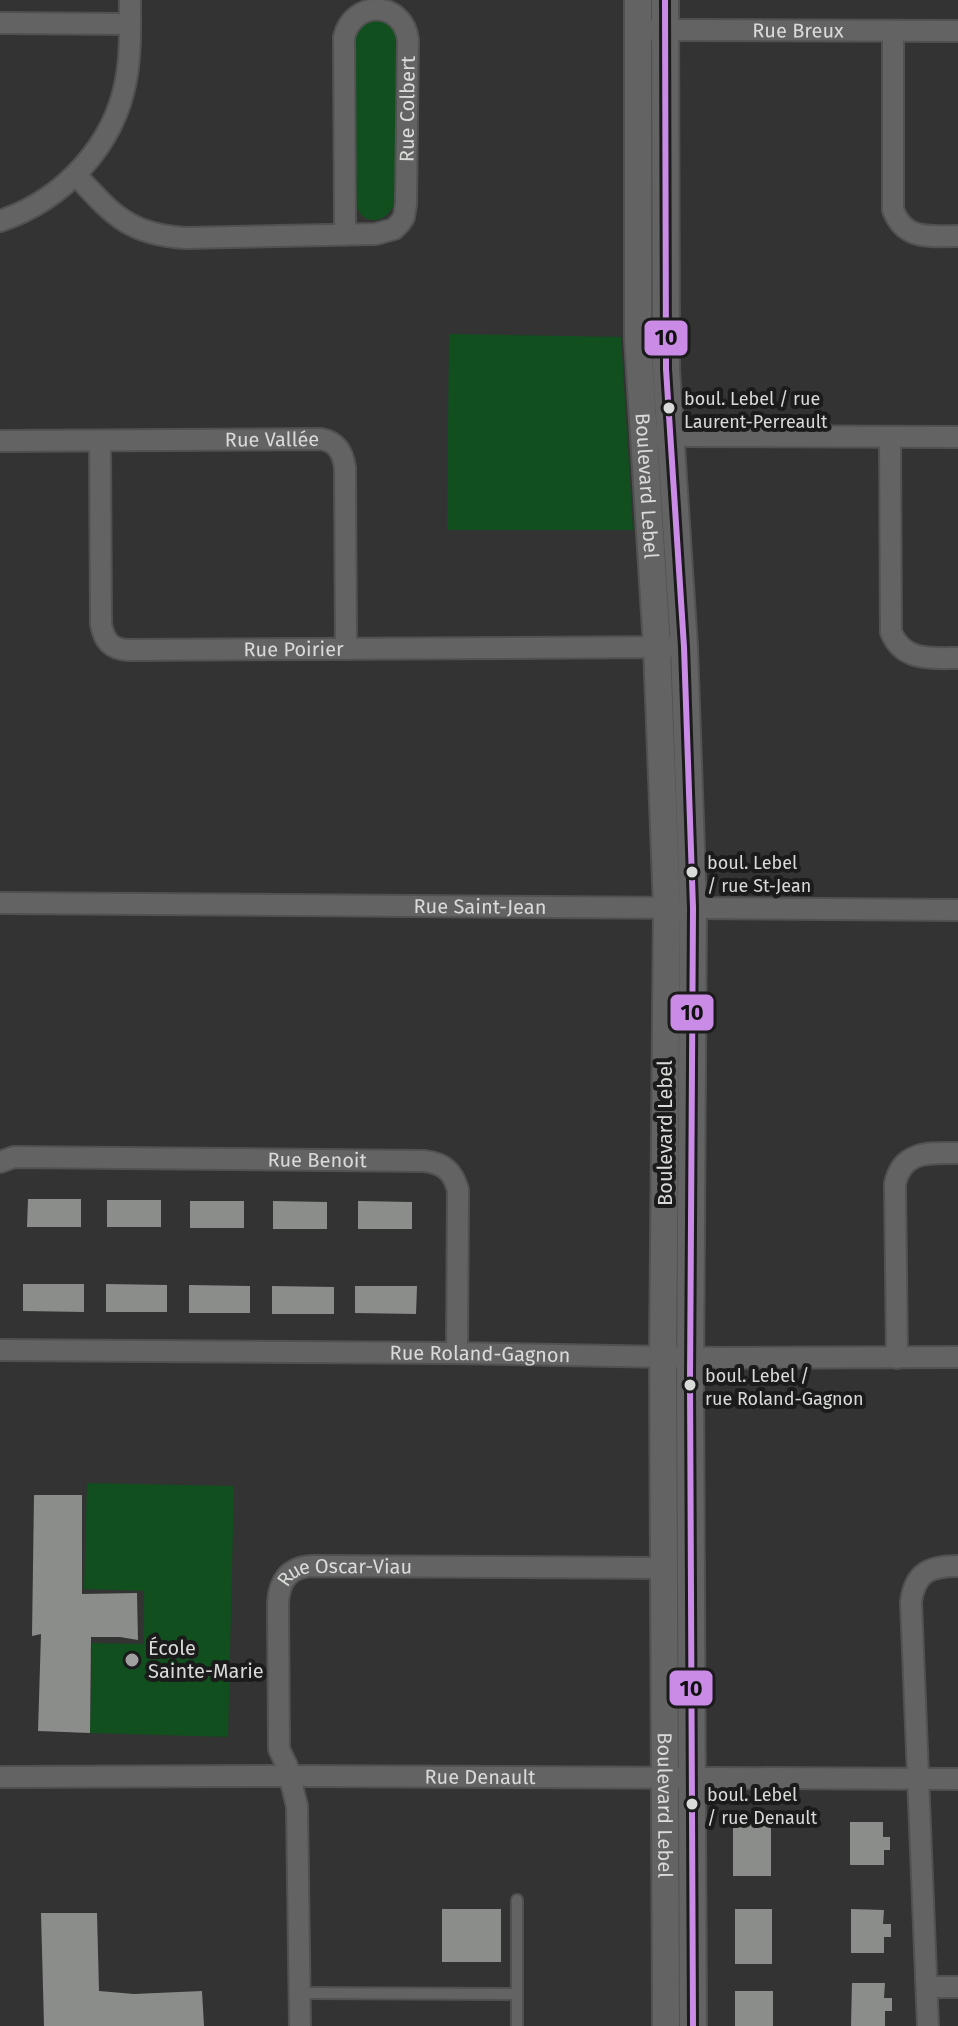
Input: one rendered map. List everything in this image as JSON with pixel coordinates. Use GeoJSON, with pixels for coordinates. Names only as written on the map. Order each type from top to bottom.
{"type":"FeatureCollection","features":[{"type":"Feature","properties":{"kind":"street"},"geometry":{"type":"LineString","coordinates":[[0,221],[38,204],[76,175],[102,141],[118,110],[127,77],[130,0]]}},
{"type":"Feature","properties":{"kind":"street","name":"Boulevard Lebel"},"geometry":{"type":"LineString","coordinates":[[638,0],[652,30]]}},
{"type":"Feature","properties":{"kind":"street","name":"Boulevard Lebel"},"geometry":{"type":"LineString","coordinates":[[665,0],[652,30],[638,339],[657,436],[684,647],[680,908],[663,1357],[666,2026]]}},
{"type":"Feature","properties":{"kind":"street","name":"Rue Colbert"},"geometry":{"type":"LineString","coordinates":[[76,175],[115,215],[150,234],[186,238],[345,235],[394,229],[405,211],[408,40],[407,31],[398,16],[378,7],[359,11],[349,22],[344,37],[345,235]]}},
{"type":"Feature","properties":{"kind":"street"},"geometry":{"type":"LineString","coordinates":[[0,23],[130,24]]}},
{"type":"Feature","properties":{"kind":"street","name":"Rue Breux"},"geometry":{"type":"LineString","coordinates":[[652,30],[958,31]]}},
{"type":"Feature","properties":{"kind":"street"},"geometry":{"type":"LineString","coordinates":[[893,31],[893,210],[904,229],[914,234],[958,236]]}},
{"type":"Feature","properties":{"kind":"street"},"geometry":{"type":"LineString","coordinates":[[657,436],[958,437]]}},
{"type":"Feature","properties":{"kind":"street","name":"Boulevard Lebel"},"geometry":{"type":"LineString","coordinates":[[657,436],[657,647],[680,908],[690,1357],[693,2026]]}},
{"type":"Feature","properties":{"kind":"street"},"geometry":{"type":"LineString","coordinates":[[890,437],[891,632],[899,647],[915,657],[958,658]]}},
{"type":"Feature","properties":{"kind":"street","name":"Rue Vallée"},"geometry":{"type":"LineString","coordinates":[[0,441],[321,439],[334,443],[342,455],[345,468],[346,649]]}},
{"type":"Feature","properties":{"kind":"street","name":"Rue Poirier"},"geometry":{"type":"LineString","coordinates":[[100,441],[101,624],[105,639],[118,649],[684,647]]}},
{"type":"Feature","properties":{"kind":"street","name":"Rue Saint-Jean"},"geometry":{"type":"LineString","coordinates":[[0,903],[958,910]]}},
{"type":"Feature","properties":{"kind":"street"},"geometry":{"type":"LineString","coordinates":[[897,1358],[897,1175],[905,1163],[919,1155],[958,1153]]}},
{"type":"Feature","properties":{"kind":"street","name":"Rue Benoit"},"geometry":{"type":"LineString","coordinates":[[0,1162],[14,1157],[437,1163],[451,1172],[459,1196],[457,1353]]}},
{"type":"Feature","properties":{"kind":"street","name":"Rue Roland-Gagnon"},"geometry":{"type":"LineString","coordinates":[[0,1350],[958,1357]]}},
{"type":"Feature","properties":{"kind":"street","name":"Rue Oscar-Viau"},"geometry":{"type":"LineString","coordinates":[[300,2026],[297,1806],[287,1766],[279,1749],[278,1603],[282,1582],[297,1569],[312,1566],[665,1568]]}},
{"type":"Feature","properties":{"kind":"street"},"geometry":{"type":"LineString","coordinates":[[928,2026],[911,1602],[912,1591],[926,1571],[936,1567],[958,1566]]}},
{"type":"Feature","properties":{"kind":"street","name":"Rue Denault"},"geometry":{"type":"LineString","coordinates":[[0,1777],[958,1779]]}},
{"type":"Feature","properties":{"kind":"street"},"geometry":{"type":"LineString","coordinates":[[928,1987],[958,1987]]}},
{"type":"Feature","properties":{"kind":"lane"},"geometry":{"type":"LineString","coordinates":[[517,1900],[517,2026]]}},
{"type":"Feature","properties":{"kind":"lane"},"geometry":{"type":"LineString","coordinates":[[299,1993],[517,1994]]}},
{"type":"Feature","properties":{"kind":"green space"},"geometry":{"type":"Polygon","coordinates":[[[371,18],[387,22],[396,36],[395,203],[386,216],[374,220],[363,216],[355,202],[355,39],[358,27],[371,18]]]}},
{"type":"Feature","properties":{"kind":"green space"},"geometry":{"type":"Polygon","coordinates":[[[449,334],[621,337],[633,530],[447,530],[449,334]]]}},
{"type":"Feature","properties":{"kind":"green space"},"geometry":{"type":"Polygon","coordinates":[[[87,1483],[234,1486],[228,1737],[90,1733],[92,1643],[143,1644],[144,1591],[84,1589],[87,1483]]]}},
{"type":"Feature","properties":{"kind":"building"},"geometry":{"type":"Polygon","coordinates":[[[28,1199],[81,1199],[81,1227],[27,1227],[28,1199]]]}},
{"type":"Feature","properties":{"kind":"building"},"geometry":{"type":"Polygon","coordinates":[[[107,1200],[161,1200],[161,1227],[107,1227],[107,1200]]]}},
{"type":"Feature","properties":{"kind":"building"},"geometry":{"type":"Polygon","coordinates":[[[190,1201],[244,1201],[244,1228],[190,1228],[190,1201]]]}},
{"type":"Feature","properties":{"kind":"building"},"geometry":{"type":"Polygon","coordinates":[[[273,1201],[327,1202],[327,1229],[273,1229],[273,1201]]]}},
{"type":"Feature","properties":{"kind":"building"},"geometry":{"type":"Polygon","coordinates":[[[358,1201],[412,1202],[412,1229],[358,1229],[358,1201]]]}},
{"type":"Feature","properties":{"kind":"building"},"geometry":{"type":"Polygon","coordinates":[[[23,1284],[84,1284],[84,1312],[23,1311],[23,1284]]]}},
{"type":"Feature","properties":{"kind":"building"},"geometry":{"type":"Polygon","coordinates":[[[106,1284],[167,1285],[167,1312],[106,1312],[106,1284]]]}},
{"type":"Feature","properties":{"kind":"building"},"geometry":{"type":"Polygon","coordinates":[[[189,1285],[250,1286],[250,1313],[189,1313],[189,1285]]]}},
{"type":"Feature","properties":{"kind":"building"},"geometry":{"type":"Polygon","coordinates":[[[272,1286],[334,1287],[334,1314],[272,1314],[272,1286]]]}},
{"type":"Feature","properties":{"kind":"building"},"geometry":{"type":"Polygon","coordinates":[[[355,1286],[417,1286],[416,1314],[355,1313],[355,1286]]]}},
{"type":"Feature","properties":{"kind":"building"},"geometry":{"type":"Polygon","coordinates":[[[34,1495],[82,1495],[82,1594],[137,1593],[138,1640],[91,1637],[90,1733],[38,1731],[41,1634],[32,1636],[34,1495]]]}},
{"type":"Feature","properties":{"kind":"building"},"geometry":{"type":"Polygon","coordinates":[[[733,1822],[771,1822],[771,1876],[733,1876],[733,1822]]]}},
{"type":"Feature","properties":{"kind":"building"},"geometry":{"type":"Polygon","coordinates":[[[850,1822],[883,1822],[883,1837],[890,1837],[890,1850],[884,1850],[884,1865],[850,1865],[850,1822]]]}},
{"type":"Feature","properties":{"kind":"building"},"geometry":{"type":"Polygon","coordinates":[[[442,1909],[501,1909],[501,1962],[442,1962],[442,1909]]]}},
{"type":"Feature","properties":{"kind":"building"},"geometry":{"type":"Polygon","coordinates":[[[735,1909],[772,1909],[772,1964],[735,1964],[735,1909]]]}},
{"type":"Feature","properties":{"kind":"building"},"geometry":{"type":"Polygon","coordinates":[[[851,1909],[884,1910],[883,1924],[891,1924],[891,1937],[884,1937],[884,1953],[851,1953],[851,1909]]]}},
{"type":"Feature","properties":{"kind":"building"},"geometry":{"type":"Polygon","coordinates":[[[41,1913],[97,1913],[99,1991],[134,1994],[202,1991],[204,2026],[44,2026],[41,1913]]]}},
{"type":"Feature","properties":{"kind":"building"},"geometry":{"type":"Polygon","coordinates":[[[852,1983],[885,1983],[884,1998],[892,1998],[892,2011],[885,2011],[885,2026],[851,2026],[852,1983]]]}},
{"type":"Feature","properties":{"kind":"building"},"geometry":{"type":"Polygon","coordinates":[[[735,1991],[773,1991],[773,2026],[735,2026],[735,1991]]]}},
{"type":"Feature","properties":{"kind":"transit line","name":"10"},"geometry":{"type":"LineString","coordinates":[[665,0],[666,369],[684,647],[693,908],[690,1381],[693,2026]]}},
{"type":"Feature","properties":{"kind":"place","name":"boul. Lebel / rue Laurent-Perreault"},"geometry":{"type":"Point","coordinates":[669,408]}},
{"type":"Feature","properties":{"kind":"place","name":"boul. Lebel / rue St-Jean"},"geometry":{"type":"Point","coordinates":[692,872]}},
{"type":"Feature","properties":{"kind":"place","name":"boul. Lebel / rue Roland-Gagnon"},"geometry":{"type":"Point","coordinates":[690,1385]}},
{"type":"Feature","properties":{"kind":"place","name":"École Sainte-Marie"},"geometry":{"type":"Point","coordinates":[132,1660]}},
{"type":"Feature","properties":{"kind":"place","name":"boul. Lebel / rue Denault"},"geometry":{"type":"Point","coordinates":[692,1804]}}]}
